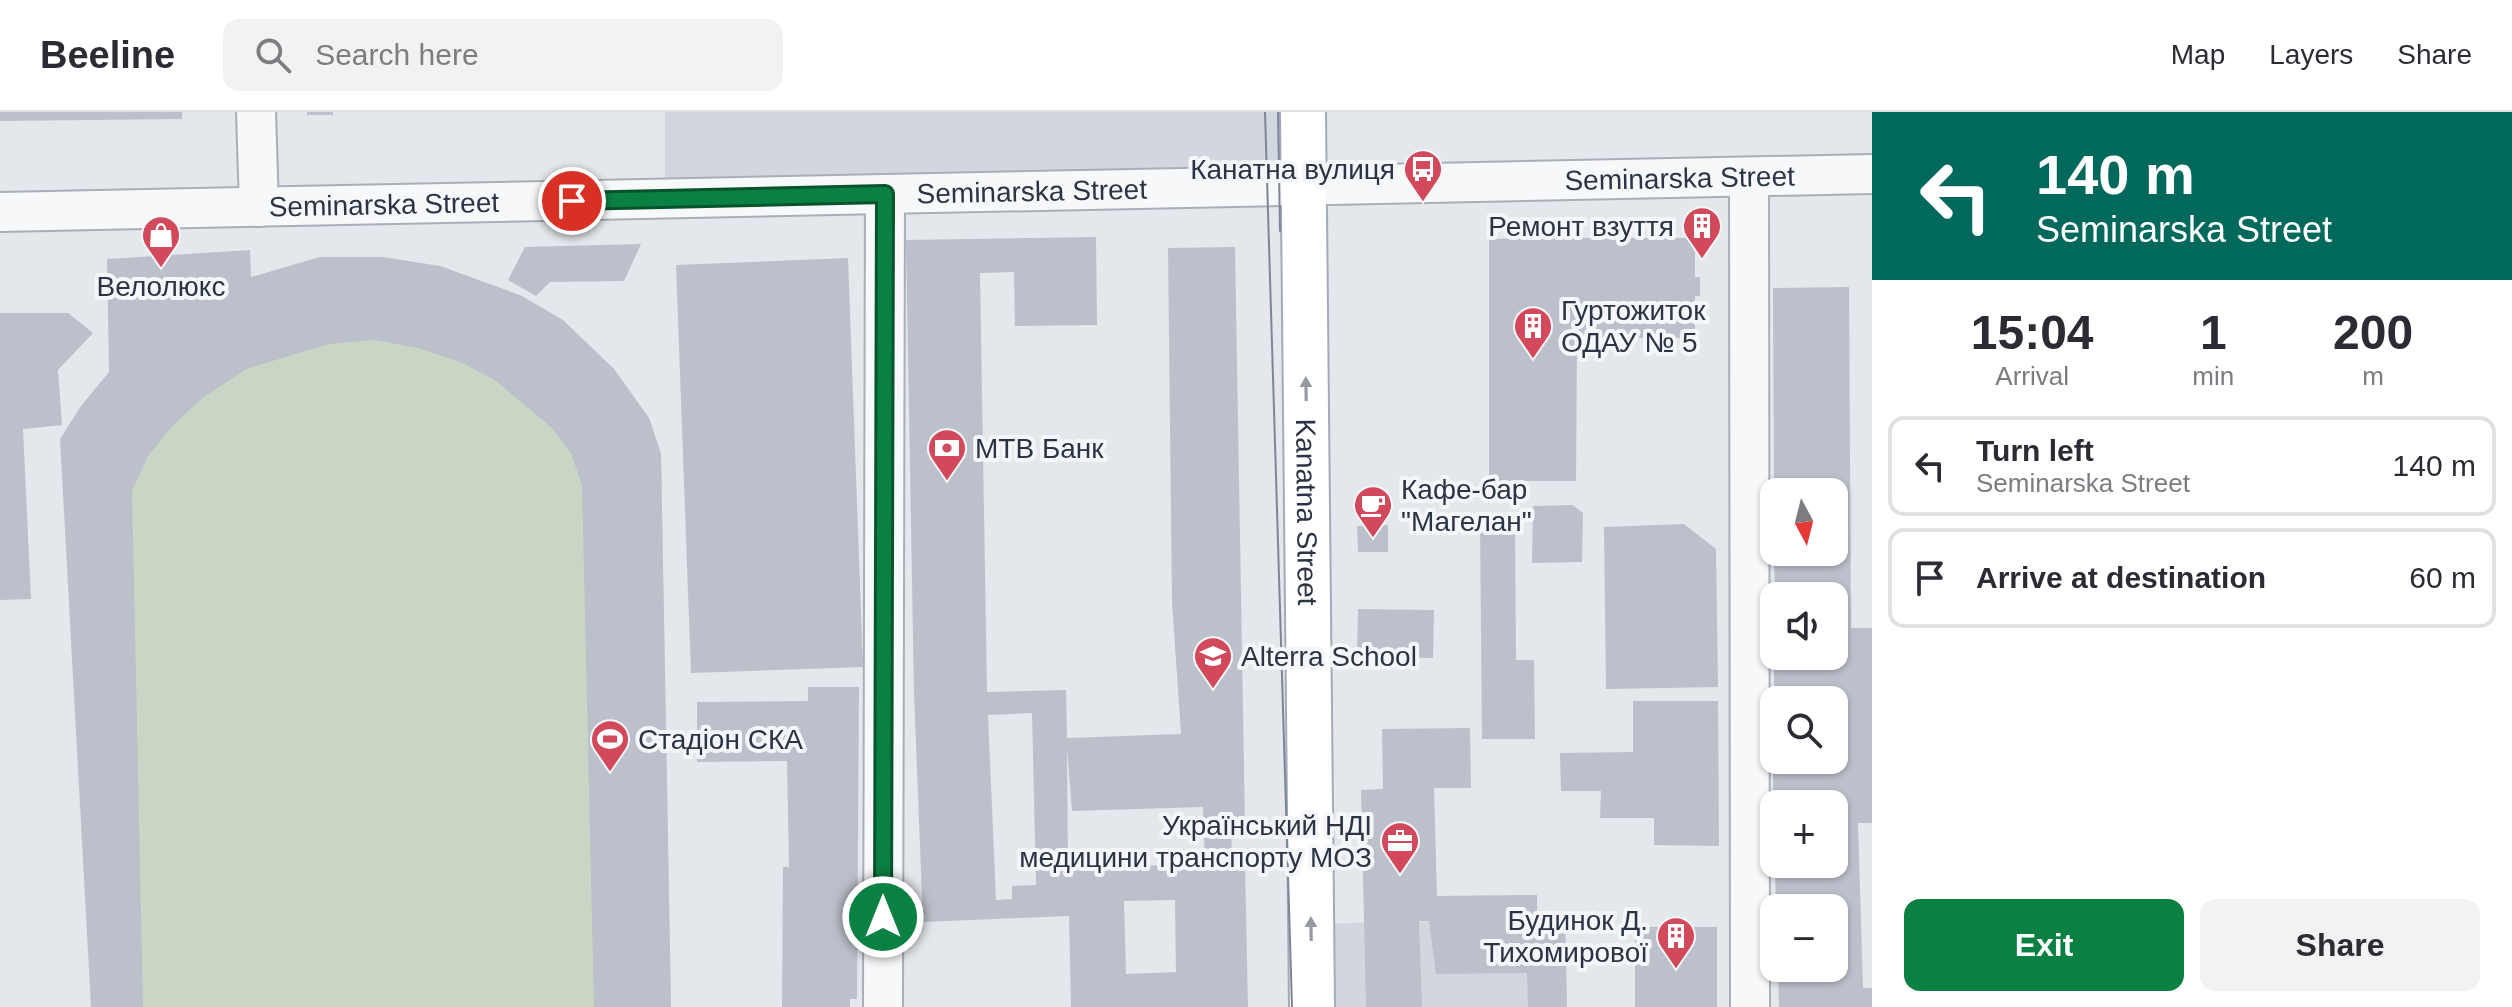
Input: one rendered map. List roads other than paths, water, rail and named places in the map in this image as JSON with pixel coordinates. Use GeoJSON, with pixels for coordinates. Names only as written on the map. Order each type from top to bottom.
{"type":"FeatureCollection","features":[{"type":"Feature","properties":{"kind":"main road","name":"Kanatna Street"},"geometry":{"type":"LineString","coordinates":[[1303,112],[1312,1007]]}},
{"type":"Feature","properties":{"kind":"street"},"geometry":{"type":"LineString","coordinates":[[256,112],[259,207]]}},
{"type":"Feature","properties":{"kind":"street","name":"Seminarska Street"},"geometry":{"type":"LineString","coordinates":[[0,212],[1872,174]]}},
{"type":"Feature","properties":{"kind":"street"},"geometry":{"type":"LineString","coordinates":[[1749,177],[1750,1007]]}},
{"type":"Feature","properties":{"kind":"street"},"geometry":{"type":"LineString","coordinates":[[883,1007],[885,194]]}},
{"type":"Feature","properties":{"kind":"tram line"},"geometry":{"type":"LineString","coordinates":[[1265,112],[1292,1007]]}},
{"type":"Feature","properties":{"kind":"tram line"},"geometry":{"type":"LineString","coordinates":[[1278,112],[1280,231]]}},
{"type":"Feature","properties":{"kind":"place","name":"Канатна вулиця"},"geometry":{"type":"Point","coordinates":[1423,203]}},
{"type":"Feature","properties":{"kind":"place","name":"Ремонт взуття"},"geometry":{"type":"Point","coordinates":[1702,260]}},
{"type":"Feature","properties":{"kind":"place","name":"Велолюкс"},"geometry":{"type":"Point","coordinates":[161,269]}},
{"type":"Feature","properties":{"kind":"place","name":"Гуртожиток ОДАУ № 5"},"geometry":{"type":"Point","coordinates":[1533,360]}},
{"type":"Feature","properties":{"kind":"place","name":"МТВ Банк"},"geometry":{"type":"Point","coordinates":[947,482]}},
{"type":"Feature","properties":{"kind":"place","name":"Кафе-бар \"Магелан\""},"geometry":{"type":"Point","coordinates":[1373,539]}},
{"type":"Feature","properties":{"kind":"place","name":"Alterra School"},"geometry":{"type":"Point","coordinates":[1213,690]}},
{"type":"Feature","properties":{"kind":"place","name":"Стадіон СКА"},"geometry":{"type":"Point","coordinates":[610,773]}},
{"type":"Feature","properties":{"kind":"place","name":"Український НДІ медицини транспорту МОЗ"},"geometry":{"type":"Point","coordinates":[1400,875]}},
{"type":"Feature","properties":{"kind":"place","name":"Будинок Д. Тихомирової"},"geometry":{"type":"Point","coordinates":[1676,970]}}]}
